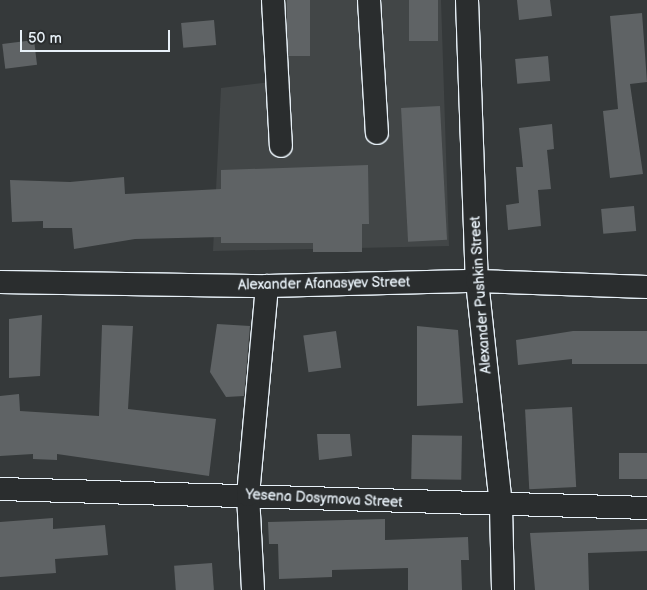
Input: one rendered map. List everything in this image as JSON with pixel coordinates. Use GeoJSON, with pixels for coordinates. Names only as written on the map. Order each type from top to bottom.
{"type":"FeatureCollection","features":[{"type":"Feature","properties":{"kind":"street"},"geometry":{"type":"LineString","coordinates":[[273,0],[281,146]]}},
{"type":"Feature","properties":{"kind":"street"},"geometry":{"type":"LineString","coordinates":[[369,0],[377,134]]}},
{"type":"Feature","properties":{"kind":"street","name":"Alexander Pushkin Street"},"geometry":{"type":"LineString","coordinates":[[467,0],[478,281],[501,507],[503,590]]}},
{"type":"Feature","properties":{"kind":"street","name":"Alexander Afanasyev Street"},"geometry":{"type":"LineString","coordinates":[[0,282],[267,286],[478,281],[647,287]]}},
{"type":"Feature","properties":{"kind":"street"},"geometry":{"type":"LineString","coordinates":[[253,590],[248,495],[267,286]]}},
{"type":"Feature","properties":{"kind":"street","name":"Yesena Dosymova Street"},"geometry":{"type":"LineString","coordinates":[[0,489],[248,495],[501,507],[647,508]]}},
{"type":"Feature","properties":{"kind":"shaded area"},"geometry":{"type":"Polygon","coordinates":[[[280,0],[441,0],[449,246],[213,251],[221,88],[280,81],[280,0]]]}},
{"type":"Feature","properties":{"kind":"building"},"geometry":{"type":"Polygon","coordinates":[[[287,0],[310,0],[310,56],[287,56],[287,0]]]}},
{"type":"Feature","properties":{"kind":"building"},"geometry":{"type":"Polygon","coordinates":[[[409,0],[438,0],[438,41],[409,41],[409,0]]]}},
{"type":"Feature","properties":{"kind":"building"},"geometry":{"type":"Polygon","coordinates":[[[517,0],[550,0],[552,16],[519,20],[517,0]]]}},
{"type":"Feature","properties":{"kind":"building"},"geometry":{"type":"Polygon","coordinates":[[[642,13],[647,82],[630,84],[643,174],[610,178],[603,111],[618,109],[610,16],[642,13]]]}},
{"type":"Feature","properties":{"kind":"building"},"geometry":{"type":"Polygon","coordinates":[[[214,20],[216,45],[183,48],[181,23],[214,20]]]}},
{"type":"Feature","properties":{"kind":"building"},"geometry":{"type":"Polygon","coordinates":[[[34,40],[37,65],[5,69],[2,44],[34,40]]]}},
{"type":"Feature","properties":{"kind":"building"},"geometry":{"type":"Polygon","coordinates":[[[548,56],[550,81],[517,84],[515,59],[548,56]]]}},
{"type":"Feature","properties":{"kind":"building"},"geometry":{"type":"Polygon","coordinates":[[[440,106],[447,240],[408,242],[401,108],[440,106]]]}},
{"type":"Feature","properties":{"kind":"building"},"geometry":{"type":"Polygon","coordinates":[[[552,124],[554,149],[547,150],[551,189],[538,190],[541,226],[508,230],[506,205],[519,203],[516,167],[523,167],[519,128],[552,124]]]}},
{"type":"Feature","properties":{"kind":"building"},"geometry":{"type":"Polygon","coordinates":[[[368,165],[369,224],[362,224],[362,252],[313,252],[313,243],[221,243],[221,237],[135,239],[74,249],[72,228],[43,228],[43,221],[12,222],[10,180],[70,182],[124,177],[125,194],[221,189],[221,170],[368,165]]]}},
{"type":"Feature","properties":{"kind":"building"},"geometry":{"type":"Polygon","coordinates":[[[634,206],[636,231],[603,234],[601,209],[634,206]]]}},
{"type":"Feature","properties":{"kind":"building"},"geometry":{"type":"Polygon","coordinates":[[[42,315],[40,376],[9,378],[9,319],[42,315]]]}},
{"type":"Feature","properties":{"kind":"building"},"geometry":{"type":"Polygon","coordinates":[[[217,324],[250,326],[244,396],[226,397],[210,372],[217,324]]]}},
{"type":"Feature","properties":{"kind":"building"},"geometry":{"type":"Polygon","coordinates":[[[102,325],[133,326],[128,409],[216,419],[209,476],[57,454],[57,460],[33,459],[33,454],[0,456],[0,396],[19,394],[20,411],[99,416],[102,325]]]}},
{"type":"Feature","properties":{"kind":"building"},"geometry":{"type":"Polygon","coordinates":[[[417,326],[458,330],[463,403],[417,406],[417,326]]]}},
{"type":"Feature","properties":{"kind":"building"},"geometry":{"type":"Polygon","coordinates":[[[336,331],[341,368],[308,372],[303,336],[336,331]]]}},
{"type":"Feature","properties":{"kind":"building"},"geometry":{"type":"Polygon","coordinates":[[[573,331],[647,331],[647,364],[572,364],[572,359],[518,365],[516,340],[573,331]]]}},
{"type":"Feature","properties":{"kind":"building"},"geometry":{"type":"Polygon","coordinates":[[[572,407],[576,487],[529,489],[525,409],[572,407]]]}},
{"type":"Feature","properties":{"kind":"building"},"geometry":{"type":"Polygon","coordinates":[[[317,434],[350,434],[352,456],[319,460],[317,434]]]}},
{"type":"Feature","properties":{"kind":"building"},"geometry":{"type":"Polygon","coordinates":[[[412,435],[462,436],[461,480],[411,479],[412,435]]]}},
{"type":"Feature","properties":{"kind":"building"},"geometry":{"type":"Polygon","coordinates":[[[619,453],[647,453],[647,479],[619,479],[619,453]]]}},
{"type":"Feature","properties":{"kind":"building"},"geometry":{"type":"Polygon","coordinates":[[[53,518],[53,529],[105,525],[108,555],[55,559],[56,573],[0,577],[0,522],[53,518]]]}},
{"type":"Feature","properties":{"kind":"building"},"geometry":{"type":"Polygon","coordinates":[[[385,519],[385,540],[468,537],[469,560],[461,560],[462,590],[408,590],[408,568],[332,570],[332,577],[279,579],[278,544],[269,544],[268,522],[385,519]]]}},
{"type":"Feature","properties":{"kind":"building"},"geometry":{"type":"Polygon","coordinates":[[[647,529],[647,551],[588,553],[589,590],[535,590],[530,533],[647,529]]]}},
{"type":"Feature","properties":{"kind":"building"},"geometry":{"type":"Polygon","coordinates":[[[212,563],[214,590],[176,590],[174,566],[212,563]]]}}]}
